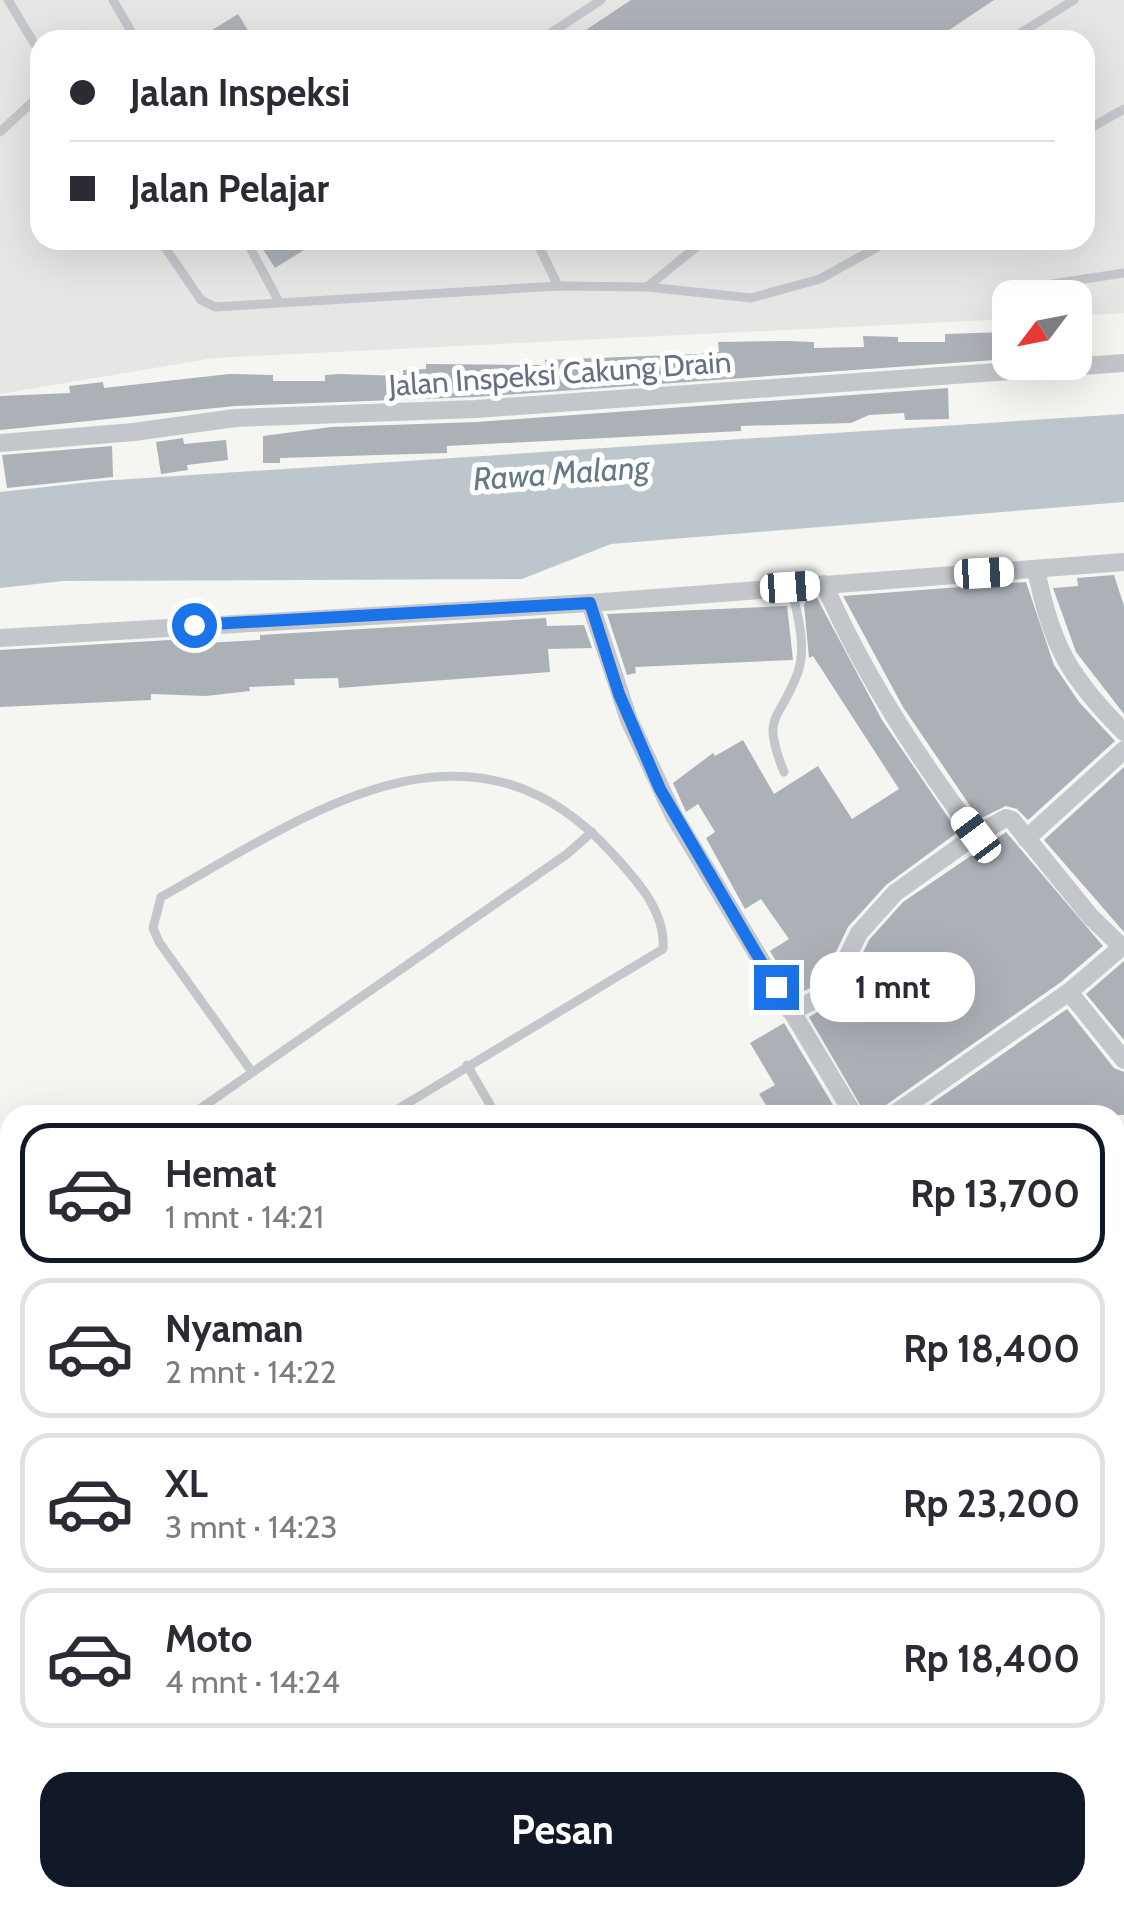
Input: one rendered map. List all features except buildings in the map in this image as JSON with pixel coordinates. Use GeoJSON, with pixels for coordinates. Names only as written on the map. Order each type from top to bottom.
{"type":"FeatureCollection","features":[{"type":"Feature","properties":{"kind":"street","name":"Jalan Inspeksi Cakung Drain"},"geometry":{"type":"LineString","coordinates":[[0,442],[134,432],[235,418],[493,408],[1124,362]]}},
{"type":"Feature","properties":{"kind":"street"},"geometry":{"type":"LineString","coordinates":[[0,638],[590,603],[1124,562]]}},
{"type":"Feature","properties":{"kind":"street"},"geometry":{"type":"LineString","coordinates":[[1036,569],[1049,632],[1088,693],[1121,724]]}},
{"type":"Feature","properties":{"kind":"street"},"geometry":{"type":"LineString","coordinates":[[824,584],[857,654],[930,773],[976,835]]}},
{"type":"Feature","properties":{"kind":"street"},"geometry":{"type":"LineString","coordinates":[[590,603],[619,694],[660,789],[848,1105]]}},
{"type":"Feature","properties":{"kind":"street"},"geometry":{"type":"LineString","coordinates":[[1026,840],[1124,750]]}},
{"type":"Feature","properties":{"kind":"street"},"geometry":{"type":"LineString","coordinates":[[790,1012],[830,992],[859,933],[894,893],[1006,818],[1123,946],[1069,992],[908,1105]]}},
{"type":"Feature","properties":{"kind":"street"},"geometry":{"type":"LineString","coordinates":[[1069,992],[1124,1060]]}},
{"type":"Feature","properties":{"kind":"lane"},"geometry":{"type":"LineString","coordinates":[[8,0],[30,36]]}},
{"type":"Feature","properties":{"kind":"lane"},"geometry":{"type":"LineString","coordinates":[[113,0],[130,30]]}},
{"type":"Feature","properties":{"kind":"lane"},"geometry":{"type":"LineString","coordinates":[[556,30],[602,0]]}},
{"type":"Feature","properties":{"kind":"lane"},"geometry":{"type":"LineString","coordinates":[[1025,30],[1074,0]]}},
{"type":"Feature","properties":{"kind":"lane"},"geometry":{"type":"LineString","coordinates":[[0,132],[30,104]]}},
{"type":"Feature","properties":{"kind":"lane"},"geometry":{"type":"LineString","coordinates":[[1095,125],[1124,109]]}},
{"type":"Feature","properties":{"kind":"lane"},"geometry":{"type":"LineString","coordinates":[[167,250],[208,305],[558,286],[648,287],[751,298],[820,279],[872,250]]}},
{"type":"Feature","properties":{"kind":"lane"},"geometry":{"type":"LineString","coordinates":[[251,250],[278,300]]}},
{"type":"Feature","properties":{"kind":"lane"},"geometry":{"type":"LineString","coordinates":[[541,250],[558,286]]}},
{"type":"Feature","properties":{"kind":"lane"},"geometry":{"type":"LineString","coordinates":[[648,287],[693,250]]}},
{"type":"Feature","properties":{"kind":"lane"},"geometry":{"type":"LineString","coordinates":[[1078,280],[1124,273]]}},
{"type":"Feature","properties":{"kind":"lane"},"geometry":{"type":"LineString","coordinates":[[784,772],[771,740],[776,712],[798,671],[799,622],[790,587]]}},
{"type":"Feature","properties":{"kind":"lane"},"geometry":{"type":"LineString","coordinates":[[252,1072],[159,942],[153,928],[161,897],[294,822],[379,786],[437,775],[479,775],[528,789],[592,832],[638,881],[664,935],[663,949],[404,1105]]}},
{"type":"Feature","properties":{"kind":"lane"},"geometry":{"type":"LineString","coordinates":[[204,1105],[567,854],[592,832]]}},
{"type":"Feature","properties":{"kind":"lane"},"geometry":{"type":"LineString","coordinates":[[467,1065],[490,1105]]}},
{"type":"Feature","properties":{"kind":"shaded area"},"geometry":{"type":"Polygon","coordinates":[[[0,0],[1124,0],[1124,313],[1092,315],[1092,280],[992,280],[992,320],[214,358],[0,394],[0,0]]]}},
{"type":"Feature","properties":{"kind":"water","name":"Rawa Malang"},"geometry":{"type":"Polygon","coordinates":[[[1124,414],[1124,502],[611,544],[522,579],[63,581],[0,588],[0,492],[100,481],[1124,414]]]}},
{"type":"Feature","properties":{"kind":"route"},"geometry":{"type":"LineString","coordinates":[[194,625],[590,603],[619,694],[660,789],[776,987]]}}]}
